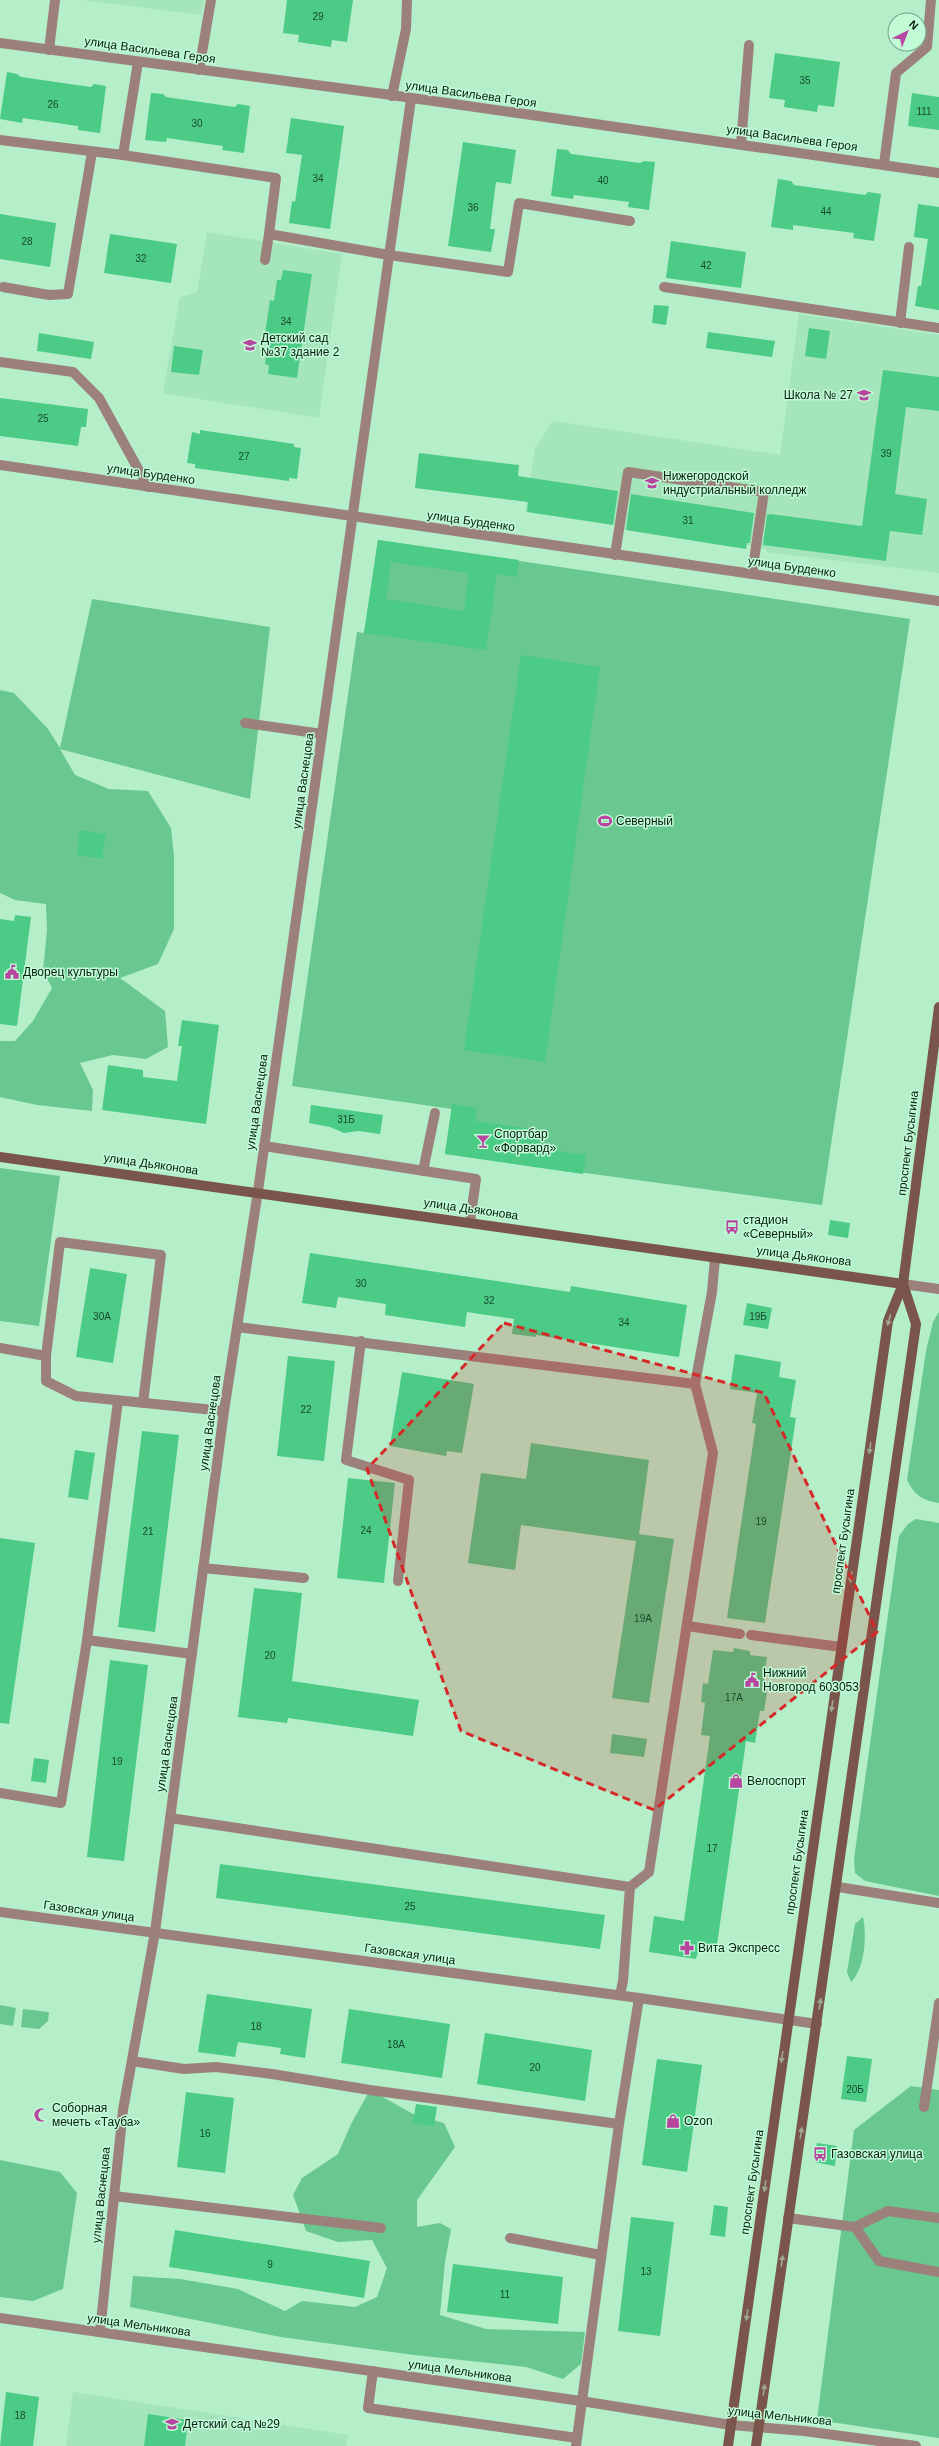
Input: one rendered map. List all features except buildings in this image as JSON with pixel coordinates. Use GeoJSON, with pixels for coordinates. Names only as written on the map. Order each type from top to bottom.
{"type":"FeatureCollection","features":[{"type":"Feature","properties":{"kind":"main road","name":"проспект Бусыгина"},"geometry":{"type":"LineString","coordinates":[[728,2446],[888,1321],[903,1284],[939,1007]]}},
{"type":"Feature","properties":{"kind":"main road","name":"улица Дьяконова"},"geometry":{"type":"LineString","coordinates":[[0,1157],[258,1192],[903,1284]]}},
{"type":"Feature","properties":{"kind":"main road","name":"проспект Бусыгина"},"geometry":{"type":"LineString","coordinates":[[756,2446],[788,2218],[838,1887],[916,1324],[903,1284]]}},
{"type":"Feature","properties":{"kind":"street"},"geometry":{"type":"LineString","coordinates":[[49,50],[55,0]]}},
{"type":"Feature","properties":{"kind":"street"},"geometry":{"type":"LineString","coordinates":[[199,70],[211,0]]}},
{"type":"Feature","properties":{"kind":"street"},"geometry":{"type":"LineString","coordinates":[[392,96],[406,29],[407,0]]}},
{"type":"Feature","properties":{"kind":"street"},"geometry":{"type":"LineString","coordinates":[[884,164],[896,72],[927,47],[932,0]]}},
{"type":"Feature","properties":{"kind":"street","name":"улица Васильева Героя"},"geometry":{"type":"LineString","coordinates":[[0,43],[741,144],[939,173]]}},
{"type":"Feature","properties":{"kind":"street"},"geometry":{"type":"LineString","coordinates":[[741,144],[749,45]]}},
{"type":"Feature","properties":{"kind":"street"},"geometry":{"type":"LineString","coordinates":[[123,155],[138,62]]}},
{"type":"Feature","properties":{"kind":"street","name":"улица Васнецова"},"geometry":{"type":"LineString","coordinates":[[100,2332],[123,2110],[155,1932],[224,1411],[258,1192],[411,99]]}},
{"type":"Feature","properties":{"kind":"street"},"geometry":{"type":"LineString","coordinates":[[0,140],[123,155],[276,178],[265,260]]}},
{"type":"Feature","properties":{"kind":"street"},"geometry":{"type":"LineString","coordinates":[[3,288],[49,295],[68,294],[92,152]]}},
{"type":"Feature","properties":{"kind":"street"},"geometry":{"type":"LineString","coordinates":[[269,234],[389,255],[508,272],[518,203],[630,221]]}},
{"type":"Feature","properties":{"kind":"street"},"geometry":{"type":"LineString","coordinates":[[900,322],[909,247]]}},
{"type":"Feature","properties":{"kind":"street"},"geometry":{"type":"LineString","coordinates":[[664,287],[939,328]]}},
{"type":"Feature","properties":{"kind":"street"},"geometry":{"type":"LineString","coordinates":[[0,362],[73,372],[99,398],[148,486]]}},
{"type":"Feature","properties":{"kind":"street","name":"улица Бурденко"},"geometry":{"type":"LineString","coordinates":[[0,465],[939,602]]}},
{"type":"Feature","properties":{"kind":"street"},"geometry":{"type":"LineString","coordinates":[[615,555],[628,472],[764,492],[752,574]]}},
{"type":"Feature","properties":{"kind":"street"},"geometry":{"type":"LineString","coordinates":[[245,723],[322,734]]}},
{"type":"Feature","properties":{"kind":"street"},"geometry":{"type":"LineString","coordinates":[[423,1171],[435,1113]]}},
{"type":"Feature","properties":{"kind":"street"},"geometry":{"type":"LineString","coordinates":[[264,1146],[476,1179],[470,1222]]}},
{"type":"Feature","properties":{"kind":"street"},"geometry":{"type":"LineString","coordinates":[[142,1404],[161,1255],[60,1242],[46,1356],[46,1382],[76,1396],[142,1404],[224,1411]]}},
{"type":"Feature","properties":{"kind":"street"},"geometry":{"type":"LineString","coordinates":[[170,1818],[630,1887],[649,1872],[688,1626],[713,1452],[695,1384],[712,1292],[715,1258]]}},
{"type":"Feature","properties":{"kind":"street","name":"улица Дьяконова"},"geometry":{"type":"LineString","coordinates":[[903,1284],[939,1289]]}},
{"type":"Feature","properties":{"kind":"street"},"geometry":{"type":"LineString","coordinates":[[237,1327],[361,1341],[695,1384]]}},
{"type":"Feature","properties":{"kind":"street"},"geometry":{"type":"LineString","coordinates":[[361,1341],[346,1460],[408,1480],[398,1580]]}},
{"type":"Feature","properties":{"kind":"street"},"geometry":{"type":"LineString","coordinates":[[0,1348],[46,1356]]}},
{"type":"Feature","properties":{"kind":"street"},"geometry":{"type":"LineString","coordinates":[[0,1793],[61,1803],[87,1640],[118,1401]]}},
{"type":"Feature","properties":{"kind":"street"},"geometry":{"type":"LineString","coordinates":[[203,1568],[304,1578]]}},
{"type":"Feature","properties":{"kind":"street"},"geometry":{"type":"LineString","coordinates":[[688,1626],[740,1634]]}},
{"type":"Feature","properties":{"kind":"street"},"geometry":{"type":"LineString","coordinates":[[751,1635],[841,1647]]}},
{"type":"Feature","properties":{"kind":"street"},"geometry":{"type":"LineString","coordinates":[[87,1640],[192,1654]]}},
{"type":"Feature","properties":{"kind":"street"},"geometry":{"type":"LineString","coordinates":[[620,1995],[623,1981],[630,1887]]}},
{"type":"Feature","properties":{"kind":"street"},"geometry":{"type":"LineString","coordinates":[[838,1887],[939,1903]]}},
{"type":"Feature","properties":{"kind":"street","name":"Газовская улица"},"geometry":{"type":"LineString","coordinates":[[0,1912],[788,2018],[817,2024]]}},
{"type":"Feature","properties":{"kind":"street"},"geometry":{"type":"LineString","coordinates":[[372,2371],[368,2408],[576,2442],[619,2124],[639,1998]]}},
{"type":"Feature","properties":{"kind":"street"},"geometry":{"type":"LineString","coordinates":[[924,2107],[939,2003]]}},
{"type":"Feature","properties":{"kind":"street"},"geometry":{"type":"LineString","coordinates":[[132,2061],[184,2069],[216,2067],[272,2074],[370,2090],[619,2124]]}},
{"type":"Feature","properties":{"kind":"street"},"geometry":{"type":"LineString","coordinates":[[114,2196],[381,2228]]}},
{"type":"Feature","properties":{"kind":"street"},"geometry":{"type":"LineString","coordinates":[[788,2218],[855,2227],[888,2211],[939,2218]]}},
{"type":"Feature","properties":{"kind":"street"},"geometry":{"type":"LineString","coordinates":[[855,2227],[879,2261],[939,2272]]}},
{"type":"Feature","properties":{"kind":"street"},"geometry":{"type":"LineString","coordinates":[[510,2238],[601,2255]]}},
{"type":"Feature","properties":{"kind":"street","name":"улица Мельникова"},"geometry":{"type":"LineString","coordinates":[[0,2318],[581,2401],[758,2429],[804,2431],[916,2446]]}},
{"type":"Feature","properties":{"kind":"highlighted area"},"geometry":{"type":"Polygon","coordinates":[[[504,1323],[764,1393],[877,1632],[654,1810],[461,1731],[367,1469],[504,1323]]]}},
{"type":"Feature","properties":{"kind":"shaded area"},"geometry":{"type":"Polygon","coordinates":[[[81,0],[204,0],[201,15],[81,0]]]}},
{"type":"Feature","properties":{"kind":"shaded area","name":"Детский сад №37 здание 2"},"geometry":{"type":"Polygon","coordinates":[[[207,232],[342,254],[319,418],[163,393],[180,297],[197,292],[207,232]]]}},
{"type":"Feature","properties":{"kind":"shaded area","name":"Школа № 27"},"geometry":{"type":"Polygon","coordinates":[[[799,314],[939,335],[939,573],[766,552],[766,549],[747,545],[746,549],[624,530],[625,526],[525,511],[535,448],[553,421],[780,455],[799,314]]]}},
{"type":"Feature","properties":{"kind":"shaded area","name":"Северный"},"geometry":{"type":"Polygon","coordinates":[[[378,540],[910,619],[822,1205],[445,1154],[452,1109],[292,1086],[357,632],[364,633],[378,540]]]}},
{"type":"Feature","properties":{"kind":"shaded area"},"geometry":{"type":"Polygon","coordinates":[[[92,599],[270,627],[250,799],[60,749],[75,775],[109,789],[148,791],[171,828],[174,856],[174,929],[158,964],[120,978],[165,1011],[168,1047],[146,1059],[113,1055],[80,1063],[93,1090],[92,1111],[37,1105],[0,1097],[0,1041],[15,1041],[33,1021],[52,988],[43,971],[47,930],[46,904],[15,900],[0,893],[0,690],[14,693],[48,729],[60,748],[92,599]]]}},
{"type":"Feature","properties":{"kind":"shaded area"},"geometry":{"type":"Polygon","coordinates":[[[0,1168],[60,1176],[39,1326],[0,1321],[0,1168]]]}},
{"type":"Feature","properties":{"kind":"shaded area"},"geometry":{"type":"Polygon","coordinates":[[[939,1312],[939,1503],[924,1499],[916,1494],[907,1480],[926,1351],[933,1322],[939,1312]]]}},
{"type":"Feature","properties":{"kind":"shaded area"},"geometry":{"type":"Polygon","coordinates":[[[916,1519],[939,1523],[939,1896],[865,1881],[855,1873],[854,1859],[899,1536],[908,1524],[916,1519]]]}},
{"type":"Feature","properties":{"kind":"shaded area"},"geometry":{"type":"Polygon","coordinates":[[[863,1917],[865,1933],[864,1951],[859,1969],[851,1982],[847,1972],[855,1924],[863,1917]]]}},
{"type":"Feature","properties":{"kind":"shaded area"},"geometry":{"type":"Polygon","coordinates":[[[0,2005],[16,2008],[13,2026],[0,2024],[0,2005]]]}},
{"type":"Feature","properties":{"kind":"shaded area"},"geometry":{"type":"Polygon","coordinates":[[[23,2009],[49,2012],[48,2021],[39,2029],[21,2027],[23,2009]]]}},
{"type":"Feature","properties":{"kind":"shaded area"},"geometry":{"type":"Polygon","coordinates":[[[911,2086],[939,2090],[939,2438],[817,2420],[854,2130],[911,2086]]]}},
{"type":"Feature","properties":{"kind":"shaded area"},"geometry":{"type":"Polygon","coordinates":[[[370,2090],[415,2115],[444,2123],[455,2147],[417,2200],[417,2227],[440,2223],[451,2229],[445,2262],[440,2315],[486,2329],[585,2332],[581,2364],[563,2379],[526,2367],[414,2355],[281,2337],[130,2307],[133,2276],[180,2279],[238,2289],[285,2311],[302,2301],[355,2307],[377,2297],[387,2268],[372,2240],[338,2242],[306,2231],[293,2195],[302,2178],[338,2154],[351,2124],[370,2090]]]}},
{"type":"Feature","properties":{"kind":"shaded area"},"geometry":{"type":"Polygon","coordinates":[[[0,2160],[60,2172],[77,2193],[63,2289],[33,2301],[0,2297],[0,2160]]]}},
{"type":"Feature","properties":{"kind":"shaded area","name":"Детский сад №29"},"geometry":{"type":"Polygon","coordinates":[[[73,2392],[348,2435],[346,2446],[66,2446],[73,2392]]]}},
{"type":"Feature","properties":{"kind":"place","name":"Детский сад №37 здание 2"},"geometry":{"type":"Point","coordinates":[250,345]}},
{"type":"Feature","properties":{"kind":"place","name":"Школа № 27"},"geometry":{"type":"Point","coordinates":[864,395]}},
{"type":"Feature","properties":{"kind":"place","name":"Нижегородской индустриальный колледж"},"geometry":{"type":"Point","coordinates":[652,483]}},
{"type":"Feature","properties":{"kind":"place","name":"Северный"},"geometry":{"type":"Point","coordinates":[605,821]}},
{"type":"Feature","properties":{"kind":"place","name":"Дворец культуры"},"geometry":{"type":"Point","coordinates":[12,972]}},
{"type":"Feature","properties":{"kind":"place","name":"Спортбар «Форвард»"},"geometry":{"type":"Point","coordinates":[483,1141]}},
{"type":"Feature","properties":{"kind":"place","name":"стадион «Северный»"},"geometry":{"type":"Point","coordinates":[732,1227]}},
{"type":"Feature","properties":{"kind":"place","name":"Нижний Новгород 603053"},"geometry":{"type":"Point","coordinates":[752,1680]}},
{"type":"Feature","properties":{"kind":"place","name":"Велоспорт"},"geometry":{"type":"Point","coordinates":[736,1781]}},
{"type":"Feature","properties":{"kind":"place","name":"Вита Экспресс"},"geometry":{"type":"Point","coordinates":[687,1948]}},
{"type":"Feature","properties":{"kind":"place","name":"Соборная мечеть «Тауба»"},"geometry":{"type":"Point","coordinates":[41,2115]}},
{"type":"Feature","properties":{"kind":"place","name":"Ozon"},"geometry":{"type":"Point","coordinates":[673,2121]}},
{"type":"Feature","properties":{"kind":"place","name":"Газовская улица"},"geometry":{"type":"Point","coordinates":[820,2154]}},
{"type":"Feature","properties":{"kind":"place","name":"Детский сад №29"},"geometry":{"type":"Point","coordinates":[172,2424]}}]}
